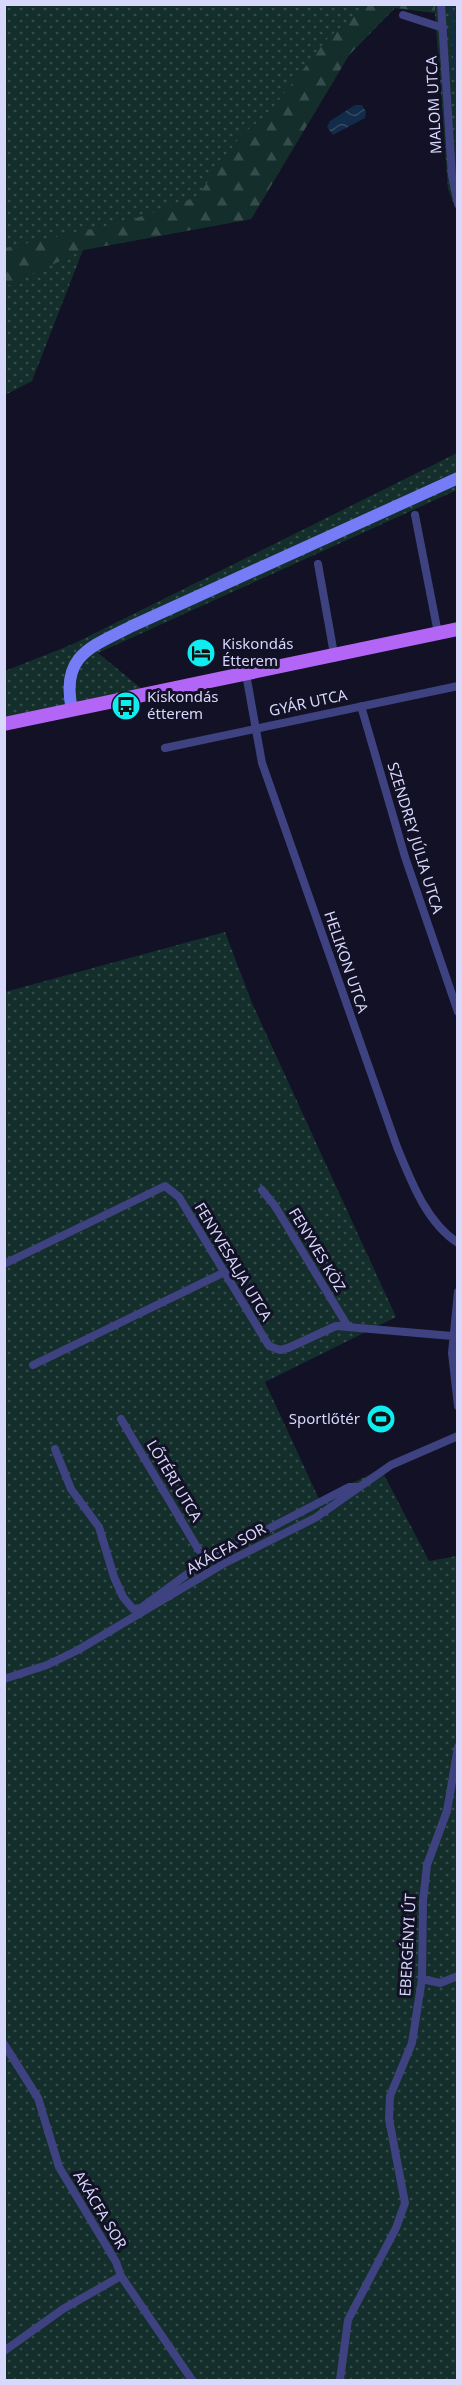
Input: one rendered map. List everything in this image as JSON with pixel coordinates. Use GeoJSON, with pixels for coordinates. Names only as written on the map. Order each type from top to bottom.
{"type":"FeatureCollection","features":[{"type":"Feature","properties":{"kind":"main road"},"geometry":{"type":"LineString","coordinates":[[4,724],[458,628]]}},
{"type":"Feature","properties":{"kind":"street","name":"MALOM UTCA"},"geometry":{"type":"LineString","coordinates":[[441,4],[452,176],[458,204]]}},
{"type":"Feature","properties":{"kind":"street"},"geometry":{"type":"LineString","coordinates":[[403,15],[443,28]]}},
{"type":"Feature","properties":{"kind":"street"},"geometry":{"type":"LineString","coordinates":[[72,710],[69,694],[70,680],[76,660],[84,651],[132,626],[458,478]]}},
{"type":"Feature","properties":{"kind":"street"},"geometry":{"type":"LineString","coordinates":[[416,515],[438,633]]}},
{"type":"Feature","properties":{"kind":"street"},"geometry":{"type":"LineString","coordinates":[[318,564],[334,654]]}},
{"type":"Feature","properties":{"kind":"street","name":"HELIKON UTCA"},"geometry":{"type":"LineString","coordinates":[[246,674],[262,763],[397,1147],[434,1221],[458,1243]]}},
{"type":"Feature","properties":{"kind":"street","name":"GYÁR UTCA"},"geometry":{"type":"LineString","coordinates":[[165,748],[458,686]]}},
{"type":"Feature","properties":{"kind":"street","name":"SZENDREY JÚLIA UTCA"},"geometry":{"type":"LineString","coordinates":[[361,706],[405,857],[458,1012]]}},
{"type":"Feature","properties":{"kind":"street","name":"FENYVESALJA UTCA"},"geometry":{"type":"LineString","coordinates":[[4,1264],[165,1186],[179,1197],[264,1340],[275,1348],[288,1348],[329,1328],[347,1325],[452,1336]]}},
{"type":"Feature","properties":{"kind":"street","name":"FENYVES KÖZ"},"geometry":{"type":"LineString","coordinates":[[262,1190],[280,1214],[347,1325]]}},
{"type":"Feature","properties":{"kind":"street"},"geometry":{"type":"LineString","coordinates":[[33,1365],[225,1272]]}},
{"type":"Feature","properties":{"kind":"street"},"geometry":{"type":"LineString","coordinates":[[458,1292],[452,1336],[458,1406]]}},
{"type":"Feature","properties":{"kind":"street","name":"LŐTÉRI UTCA"},"geometry":{"type":"LineString","coordinates":[[121,1419],[198,1548],[206,1556]]}},
{"type":"Feature","properties":{"kind":"street","name":"AKÁCFA SOR"},"geometry":{"type":"LineString","coordinates":[[4,1679],[47,1665],[97,1640],[223,1564],[315,1518],[391,1465],[458,1436]]}},
{"type":"Feature","properties":{"kind":"street"},"geometry":{"type":"LineString","coordinates":[[55,1449],[71,1490],[99,1527],[114,1577],[123,1597],[133,1609],[141,1608],[190,1572],[206,1556],[222,1552],[350,1487],[359,1487]]}},
{"type":"Feature","properties":{"kind":"street","name":"EBERGÉNYI ÚT"},"geometry":{"type":"LineString","coordinates":[[340,2380],[348,2320],[396,2228],[405,2203],[389,2119],[390,2096],[412,2043],[422,1979],[423,1901],[427,1865],[447,1811],[458,1747]]}},
{"type":"Feature","properties":{"kind":"street"},"geometry":{"type":"LineString","coordinates":[[447,1811],[458,1813]]}},
{"type":"Feature","properties":{"kind":"street"},"geometry":{"type":"LineString","coordinates":[[422,1979],[440,1983],[458,1976]]}},
{"type":"Feature","properties":{"kind":"street","name":"AKÁCFA SOR"},"geometry":{"type":"LineString","coordinates":[[4,2044],[38,2098],[58,2167],[116,2262],[121,2276],[192,2380]]}},
{"type":"Feature","properties":{"kind":"street"},"geometry":{"type":"LineString","coordinates":[[4,2351],[63,2309],[121,2276]]}},
{"type":"Feature","properties":{"kind":"green space"},"geometry":{"type":"Polygon","coordinates":[[[5,5],[457,5],[457,212],[448,189],[435,13],[395,8],[349,55],[251,219],[83,250],[32,381],[5,395],[5,5]]]}},
{"type":"Feature","properties":{"kind":"green space"},"geometry":{"type":"Polygon","coordinates":[[[367,5],[435,5],[435,12],[394,8],[349,55],[251,219],[83,250],[5,287],[5,248],[128,221],[197,197],[241,135],[267,115],[328,38],[367,5]]]}},
{"type":"Feature","properties":{"kind":"green space"},"geometry":{"type":"Polygon","coordinates":[[[457,453],[457,490],[98,653],[153,698],[5,729],[5,671],[73,644],[457,453]]]}},
{"type":"Feature","properties":{"kind":"green space"},"geometry":{"type":"Polygon","coordinates":[[[225,932],[252,1003],[396,1317],[265,1382],[319,1499],[381,1469],[429,1561],[457,1556],[457,2380],[5,2380],[5,992],[225,932]]]}},
{"type":"Feature","properties":{"kind":"water"},"geometry":{"type":"Polygon","coordinates":[[[355,105],[362,105],[366,112],[365,118],[333,135],[327,127],[330,121],[355,105]]]}},
{"type":"Feature","properties":{"kind":"waterway"},"geometry":{"type":"LineString","coordinates":[[451,4],[458,108]]}},
{"type":"Feature","properties":{"kind":"place","name":"Kiskondás Étterem"},"geometry":{"type":"Point","coordinates":[201,653]}},
{"type":"Feature","properties":{"kind":"place","name":"Kiskondás étterem"},"geometry":{"type":"Point","coordinates":[126,706]}},
{"type":"Feature","properties":{"kind":"place","name":"Sportlőtér"},"geometry":{"type":"Point","coordinates":[381,1419]}}]}
